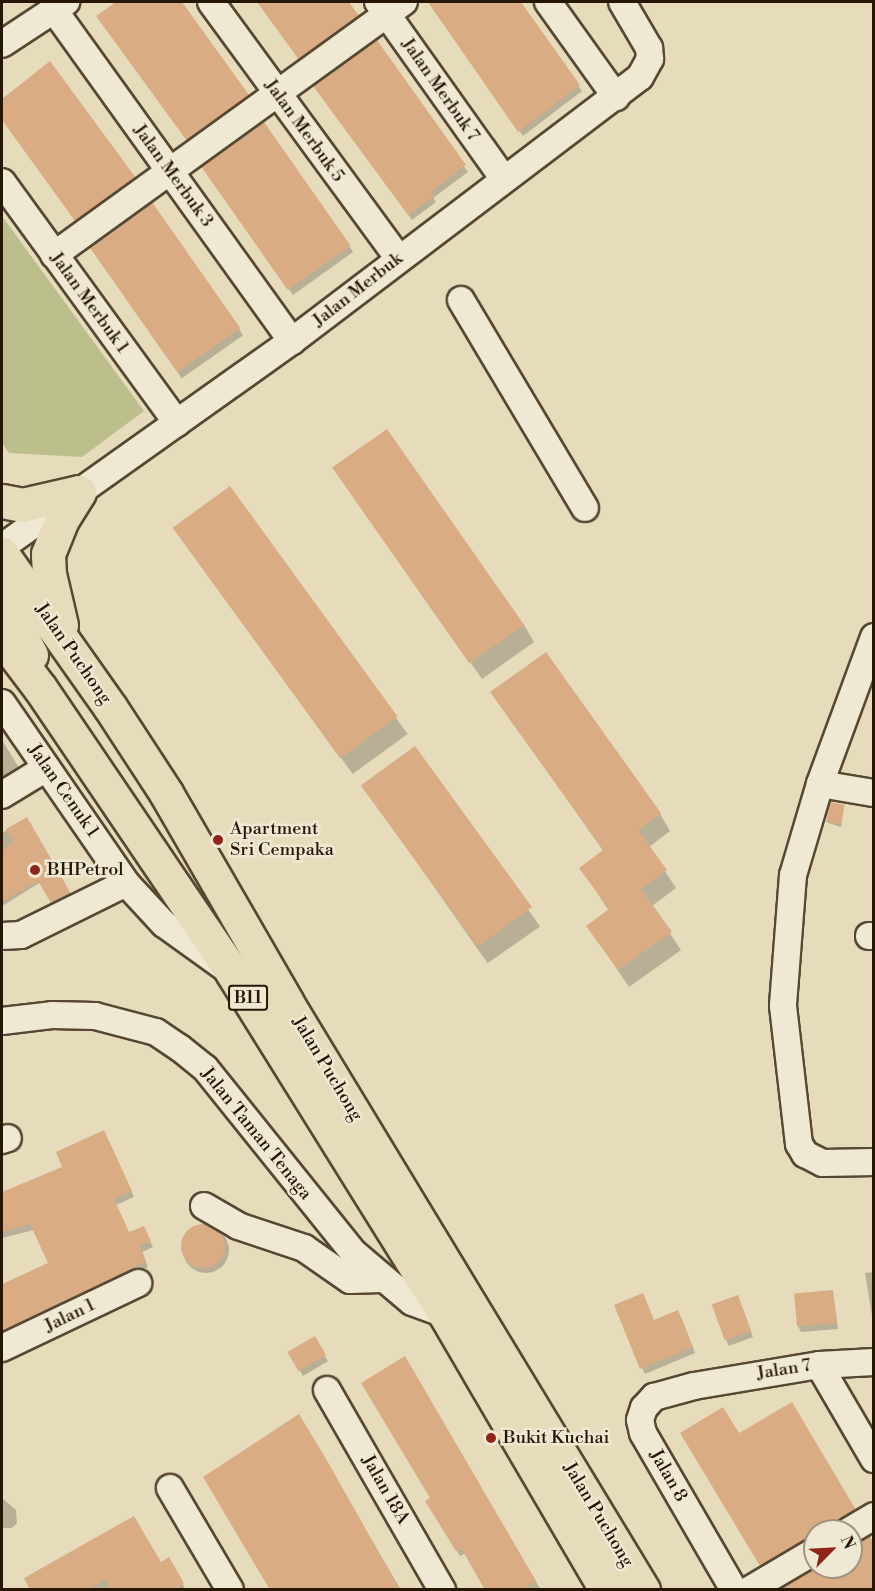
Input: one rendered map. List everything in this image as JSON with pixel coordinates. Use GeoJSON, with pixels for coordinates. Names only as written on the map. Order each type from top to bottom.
{"type":"FeatureCollection","features":[{"type":"Feature","properties":{"kind":"main road"},"geometry":{"type":"LineString","coordinates":[[2,501],[22,505],[79,492]]}},
{"type":"Feature","properties":{"kind":"main road"},"geometry":{"type":"LineString","coordinates":[[67,644],[54,602],[48,554],[61,520],[79,492]]}},
{"type":"Feature","properties":{"kind":"main road","name":"Jalan Puchong"},"geometry":{"type":"LineString","coordinates":[[2,554],[67,644],[166,793],[287,1003],[643,1590]]}},
{"type":"Feature","properties":{"kind":"main road"},"geometry":{"type":"LineString","coordinates":[[2,600],[36,665],[40,688]]}},
{"type":"Feature","properties":{"kind":"main road","name":"Jalan Puchong"},"geometry":{"type":"LineString","coordinates":[[2,638],[40,688],[232,972],[445,1314],[606,1590]]}},
{"type":"Feature","properties":{"kind":"street","name":"Jalan Merbuk 5"},"geometry":{"type":"LineString","coordinates":[[211,2],[399,259]]}},
{"type":"Feature","properties":{"kind":"street"},"geometry":{"type":"LineString","coordinates":[[548,2],[616,97]]}},
{"type":"Feature","properties":{"kind":"street","name":"Jalan Merbuk"},"geometry":{"type":"LineString","coordinates":[[2,547],[292,341],[503,178],[616,97],[640,77],[650,58],[645,36],[622,2]]}},
{"type":"Feature","properties":{"kind":"street"},"geometry":{"type":"LineString","coordinates":[[2,44],[60,6]]}},
{"type":"Feature","properties":{"kind":"street","name":"Jalan Merbuk 3"},"geometry":{"type":"LineString","coordinates":[[60,6],[170,171],[292,341]]}},
{"type":"Feature","properties":{"kind":"street"},"geometry":{"type":"LineString","coordinates":[[54,255],[389,6]]}},
{"type":"Feature","properties":{"kind":"street","name":"Jalan Merbuk 7"},"geometry":{"type":"LineString","coordinates":[[389,6],[503,178]]}},
{"type":"Feature","properties":{"kind":"street","name":"Jalan Merbuk 1"},"geometry":{"type":"LineString","coordinates":[[2,182],[177,423]]}},
{"type":"Feature","properties":{"kind":"street"},"geometry":{"type":"LineString","coordinates":[[461,300],[585,508]]}},
{"type":"Feature","properties":{"kind":"street"},"geometry":{"type":"LineString","coordinates":[[873,637],[820,784],[792,875],[783,1006],[796,1131],[805,1154],[823,1163],[873,1162]]}},
{"type":"Feature","properties":{"kind":"street","name":"Jalan Cenuk 1"},"geometry":{"type":"LineString","coordinates":[[2,703],[126,883],[164,924],[232,972]]}},
{"type":"Feature","properties":{"kind":"street"},"geometry":{"type":"LineString","coordinates":[[2,795],[46,768]]}},
{"type":"Feature","properties":{"kind":"street"},"geometry":{"type":"LineString","coordinates":[[820,784],[873,793]]}},
{"type":"Feature","properties":{"kind":"street"},"geometry":{"type":"LineString","coordinates":[[2,936],[21,935],[126,883]]}},
{"type":"Feature","properties":{"kind":"street","name":"Jalan Taman Tenaga"},"geometry":{"type":"LineString","coordinates":[[2,1021],[52,1015],[94,1016],[156,1032],[205,1068],[336,1233],[381,1279],[412,1302],[445,1314]]}},
{"type":"Feature","properties":{"kind":"street"},"geometry":{"type":"LineString","coordinates":[[204,1206],[238,1226],[304,1248],[350,1280],[381,1279]]}},
{"type":"Feature","properties":{"kind":"street","name":"Jalan 1"},"geometry":{"type":"LineString","coordinates":[[2,1348],[138,1283]]}},
{"type":"Feature","properties":{"kind":"street","name":"Jalan 7"},"geometry":{"type":"LineString","coordinates":[[694,1386],[819,1365],[873,1362]]}},
{"type":"Feature","properties":{"kind":"street"},"geometry":{"type":"LineString","coordinates":[[819,1365],[873,1460]]}},
{"type":"Feature","properties":{"kind":"street","name":"Jalan 8"},"geometry":{"type":"LineString","coordinates":[[694,1386],[654,1398],[644,1408],[640,1420],[643,1433],[734,1590]]}},
{"type":"Feature","properties":{"kind":"street","name":"Jalan 18A"},"geometry":{"type":"LineString","coordinates":[[327,1390],[442,1590]]}},
{"type":"Feature","properties":{"kind":"street"},"geometry":{"type":"LineString","coordinates":[[170,1488],[230,1590]]}},
{"type":"Feature","properties":{"kind":"street"},"geometry":{"type":"LineString","coordinates":[[749,1590],[803,1558]]}},
{"type":"Feature","properties":{"kind":"green space"},"geometry":{"type":"Polygon","coordinates":[[[2,216],[144,411],[82,457],[9,453],[2,443],[2,216]]]}},
{"type":"Feature","properties":{"kind":"building"},"geometry":{"type":"Polygon","coordinates":[[[116,2],[182,2],[249,95],[187,141],[96,16],[116,2]]]}},
{"type":"Feature","properties":{"kind":"building"},"geometry":{"type":"Polygon","coordinates":[[[257,2],[349,2],[359,16],[299,60],[257,2]]]}},
{"type":"Feature","properties":{"kind":"building"},"geometry":{"type":"Polygon","coordinates":[[[428,2],[521,2],[580,85],[518,132],[428,2]]]}},
{"type":"Feature","properties":{"kind":"building"},"geometry":{"type":"Polygon","coordinates":[[[377,40],[466,165],[431,192],[434,196],[408,215],[313,86],[377,40]]]}},
{"type":"Feature","properties":{"kind":"building"},"geometry":{"type":"Polygon","coordinates":[[[50,61],[136,178],[75,221],[2,120],[2,99],[50,61]]]}},
{"type":"Feature","properties":{"kind":"building"},"geometry":{"type":"Polygon","coordinates":[[[264,122],[351,246],[288,290],[201,166],[264,122]]]}},
{"type":"Feature","properties":{"kind":"building"},"geometry":{"type":"Polygon","coordinates":[[[152,202],[240,328],[177,372],[89,246],[152,202]]]}},
{"type":"Feature","properties":{"kind":"building"},"geometry":{"type":"Polygon","coordinates":[[[387,429],[524,625],[469,663],[332,467],[387,429]]]}},
{"type":"Feature","properties":{"kind":"building"},"geometry":{"type":"Polygon","coordinates":[[[230,486],[398,717],[340,758],[173,528],[230,486]]]}},
{"type":"Feature","properties":{"kind":"building"},"geometry":{"type":"Polygon","coordinates":[[[546,652],[661,813],[638,830],[667,870],[641,889],[672,932],[618,970],[586,926],[609,909],[579,868],[603,850],[490,692],[546,652]]]}},
{"type":"Feature","properties":{"kind":"building"},"geometry":{"type":"Polygon","coordinates":[[[415,746],[532,907],[478,946],[361,785],[415,746]]]}},
{"type":"Feature","properties":{"kind":"building"},"geometry":{"type":"Polygon","coordinates":[[[830,802],[845,805],[841,824],[826,822],[830,802]]]}},
{"type":"Feature","properties":{"kind":"building"},"geometry":{"type":"Polygon","coordinates":[[[27,817],[70,892],[51,903],[38,881],[2,902],[2,850],[14,842],[6,829],[27,817]]]}},
{"type":"Feature","properties":{"kind":"building"},"geometry":{"type":"Polygon","coordinates":[[[104,1130],[132,1191],[114,1199],[129,1232],[144,1226],[151,1241],[140,1246],[146,1261],[2,1332],[2,1284],[48,1263],[30,1224],[2,1232],[2,1192],[62,1167],[56,1152],[104,1130]]]}},
{"type":"Feature","properties":{"kind":"building"},"geometry":{"type":"Polygon","coordinates":[[[203,1224],[219,1230],[225,1246],[219,1262],[203,1268],[187,1262],[181,1246],[187,1230],[203,1224]]]}},
{"type":"Feature","properties":{"kind":"building"},"geometry":{"type":"Polygon","coordinates":[[[833,1290],[836,1323],[797,1326],[794,1293],[833,1290]]]}},
{"type":"Feature","properties":{"kind":"building"},"geometry":{"type":"Polygon","coordinates":[[[643,1293],[654,1320],[678,1310],[693,1347],[640,1369],[614,1305],[643,1293]]]}},
{"type":"Feature","properties":{"kind":"building"},"geometry":{"type":"Polygon","coordinates":[[[738,1295],[751,1331],[725,1340],[712,1305],[738,1295]]]}},
{"type":"Feature","properties":{"kind":"building"},"geometry":{"type":"Polygon","coordinates":[[[315,1336],[326,1355],[298,1371],[287,1352],[315,1336]]]}},
{"type":"Feature","properties":{"kind":"building"},"geometry":{"type":"Polygon","coordinates":[[[405,1356],[536,1581],[521,1590],[485,1590],[461,1548],[456,1551],[425,1501],[430,1498],[361,1383],[405,1356]]]}},
{"type":"Feature","properties":{"kind":"building"},"geometry":{"type":"Polygon","coordinates":[[[792,1402],[856,1510],[844,1519],[803,1519],[803,1543],[760,1566],[680,1433],[723,1407],[739,1433],[792,1402]]]}},
{"type":"Feature","properties":{"kind":"building"},"geometry":{"type":"Polygon","coordinates":[[[299,1414],[400,1590],[270,1590],[203,1477],[299,1414]]]}},
{"type":"Feature","properties":{"kind":"building"},"geometry":{"type":"Polygon","coordinates":[[[134,1516],[161,1562],[169,1557],[184,1583],[173,1590],[111,1590],[105,1579],[87,1590],[30,1590],[24,1578],[134,1516]]]}},
{"type":"Feature","properties":{"kind":"building"},"geometry":{"type":"Polygon","coordinates":[[[870,1536],[873,1542],[873,1590],[779,1590],[803,1575],[803,1579],[863,1579],[863,1540],[870,1536]]]}},
{"type":"Feature","properties":{"kind":"place","name":"Apartment Sri Cempaka"},"geometry":{"type":"Point","coordinates":[218,840]}},
{"type":"Feature","properties":{"kind":"place","name":"BHPetrol"},"geometry":{"type":"Point","coordinates":[35,870]}},
{"type":"Feature","properties":{"kind":"place","name":"Bukit Kuchai"},"geometry":{"type":"Point","coordinates":[491,1438]}}]}
